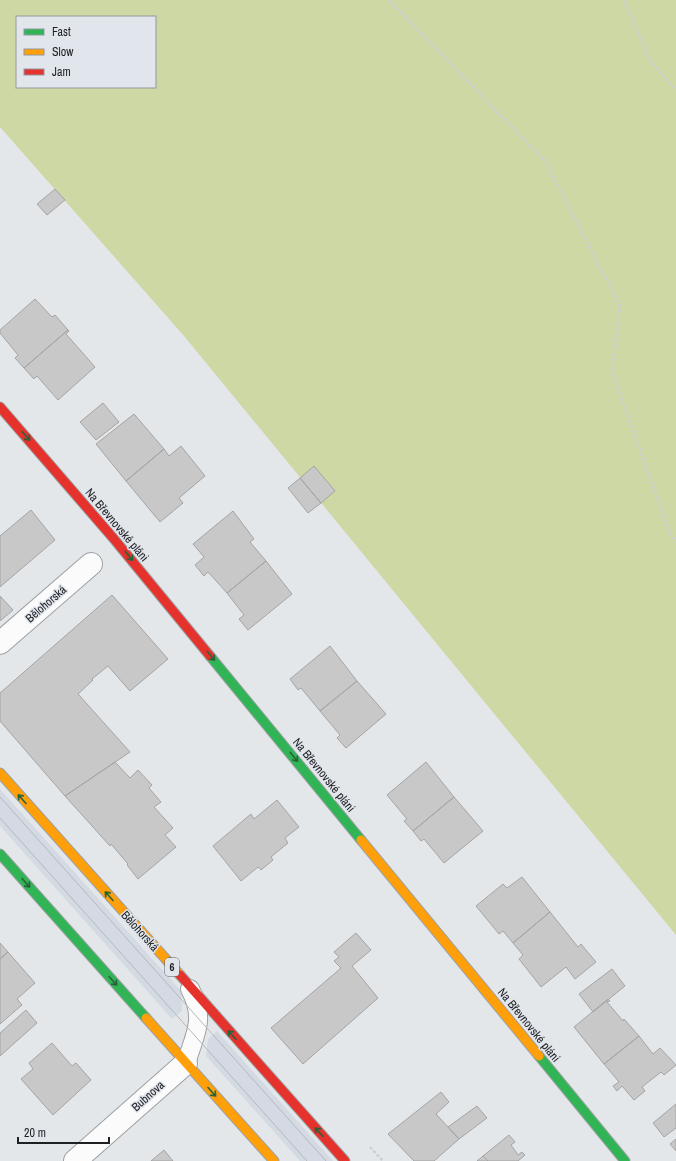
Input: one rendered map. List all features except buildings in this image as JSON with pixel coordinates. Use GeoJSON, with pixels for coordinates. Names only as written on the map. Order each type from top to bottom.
{"type":"FeatureCollection","features":[{"type":"Feature","properties":{"kind":"street","name":"Na Břevnovské pláni"},"geometry":{"type":"LineString","coordinates":[[0,407],[114,539],[626,1161]]}},
{"type":"Feature","properties":{"kind":"street","name":"Bělohorská"},"geometry":{"type":"LineString","coordinates":[[0,644],[91,564]]}},
{"type":"Feature","properties":{"kind":"street","name":"Bělohorská"},"geometry":{"type":"LineString","coordinates":[[0,773],[345,1161]]}},
{"type":"Feature","properties":{"kind":"street"},"geometry":{"type":"LineString","coordinates":[[0,854],[274,1161]]}},
{"type":"Feature","properties":{"kind":"street","name":"Bubnova"},"geometry":{"type":"LineString","coordinates":[[76,1161],[186,1063]]}},
{"type":"Feature","properties":{"kind":"lane"},"geometry":{"type":"LineString","coordinates":[[186,1063],[198,1028],[199,1018],[197,1005],[187,984]]}},
{"type":"Feature","properties":{"kind":"path"},"geometry":{"type":"LineString","coordinates":[[389,0],[545,162],[620,306],[612,372],[670,533],[676,542]]}},
{"type":"Feature","properties":{"kind":"path"},"geometry":{"type":"LineString","coordinates":[[624,0],[649,59],[676,90]]}},
{"type":"Feature","properties":{"kind":"shaded area"},"geometry":{"type":"Polygon","coordinates":[[[0,789],[181,991],[182,1011],[172,1019],[0,826],[0,789]]]}},
{"type":"Feature","properties":{"kind":"shaded area"},"geometry":{"type":"Polygon","coordinates":[[[217,1031],[333,1161],[300,1161],[206,1056],[208,1039],[217,1031]]]}},
{"type":"Feature","properties":{"kind":"green space"},"geometry":{"type":"Polygon","coordinates":[[[0,0],[676,0],[676,935],[184,336],[0,127],[0,0]]]}},
{"type":"Feature","properties":{"kind":"tram line"},"geometry":{"type":"LineString","coordinates":[[0,797],[326,1161]]}},
{"type":"Feature","properties":{"kind":"tram line"},"geometry":{"type":"LineString","coordinates":[[0,818],[307,1161]]}},
{"type":"Feature","properties":{"kind":"traffic: fast"},"geometry":{"type":"LineString","coordinates":[[210,656],[361,840]]}},
{"type":"Feature","properties":{"kind":"traffic: fast"},"geometry":{"type":"LineString","coordinates":[[0,854],[146,1018]]}},
{"type":"Feature","properties":{"kind":"traffic: fast"},"geometry":{"type":"LineString","coordinates":[[539,1056],[625,1161]]}},
{"type":"Feature","properties":{"kind":"traffic: slow"},"geometry":{"type":"LineString","coordinates":[[0,773],[180,975]]}},
{"type":"Feature","properties":{"kind":"traffic: slow"},"geometry":{"type":"LineString","coordinates":[[361,840],[539,1056]]}},
{"type":"Feature","properties":{"kind":"traffic: slow"},"geometry":{"type":"LineString","coordinates":[[146,1018],[274,1161]]}},
{"type":"Feature","properties":{"kind":"traffic: jam"},"geometry":{"type":"LineString","coordinates":[[0,407],[114,539],[210,656]]}},
{"type":"Feature","properties":{"kind":"traffic: jam"},"geometry":{"type":"LineString","coordinates":[[180,975],[345,1161]]}}]}
